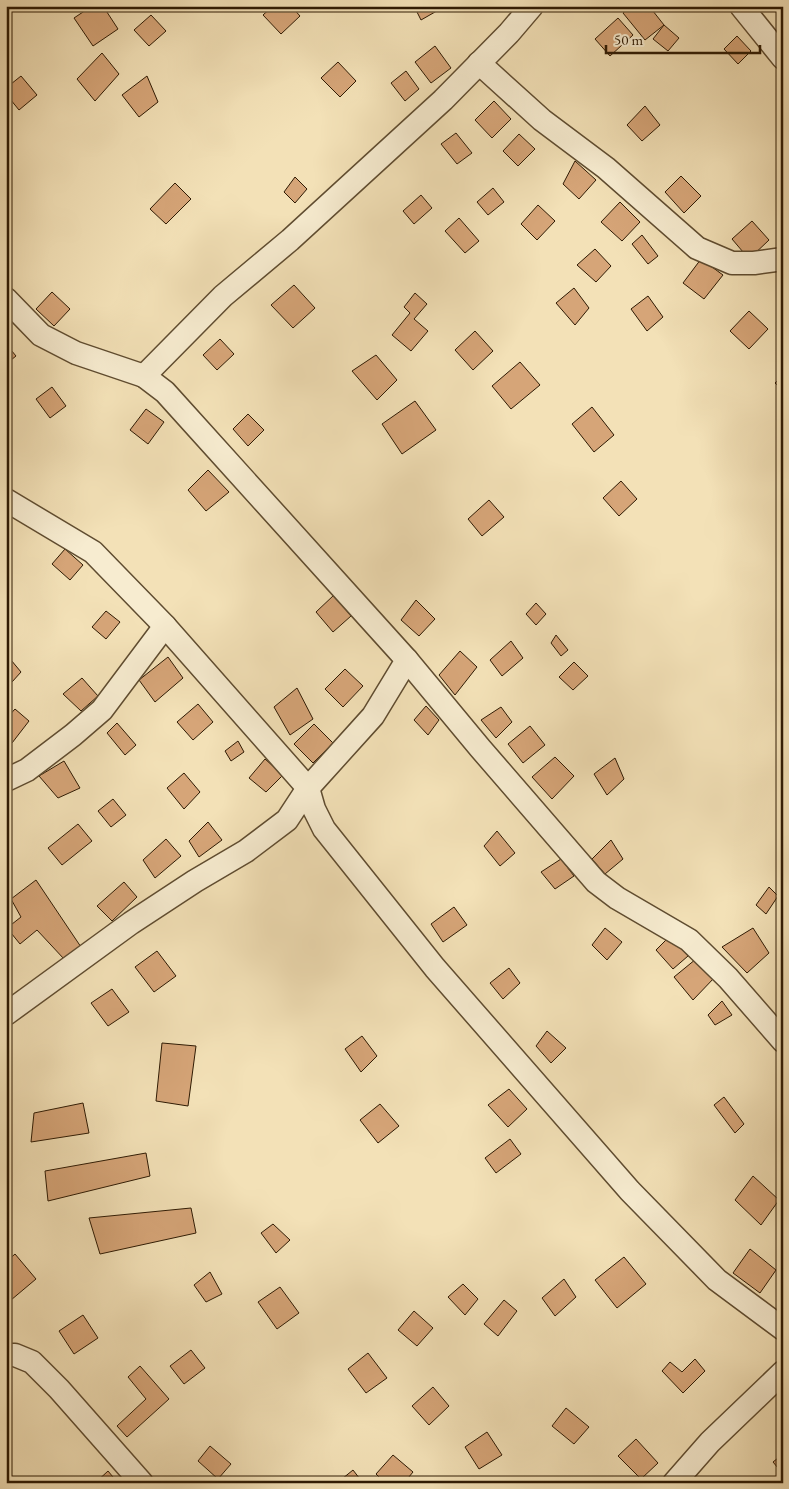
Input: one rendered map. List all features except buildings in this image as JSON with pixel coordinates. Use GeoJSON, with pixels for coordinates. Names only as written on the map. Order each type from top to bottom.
{"type":"FeatureCollection","features":[{"type":"Feature","properties":{"kind":"street"},"geometry":{"type":"LineString","coordinates":[[144,376],[223,296],[290,240],[443,100],[509,33],[532,6]]}},
{"type":"Feature","properties":{"kind":"street"},"geometry":{"type":"LineString","coordinates":[[742,6],[783,58]]}},
{"type":"Feature","properties":{"kind":"street"},"geometry":{"type":"LineString","coordinates":[[479,63],[542,120],[606,168],[697,248],[732,263],[754,263],[783,259]]}},
{"type":"Feature","properties":{"kind":"street"},"geometry":{"type":"LineString","coordinates":[[6,299],[42,335],[76,354],[144,376],[165,392],[407,660],[596,882],[617,898],[689,940],[728,978],[783,1041]]}},
{"type":"Feature","properties":{"kind":"street"},"geometry":{"type":"LineString","coordinates":[[6,500],[78,541],[93,552],[165,626],[308,788],[314,809],[324,829],[435,968],[618,1176],[717,1280],[783,1329]]}},
{"type":"Feature","properties":{"kind":"street"},"geometry":{"type":"LineString","coordinates":[[6,780],[27,770],[102,710],[165,626]]}},
{"type":"Feature","properties":{"kind":"street"},"geometry":{"type":"LineString","coordinates":[[6,1014],[131,923],[195,880],[246,851],[287,820],[308,788],[373,716],[407,660]]}},
{"type":"Feature","properties":{"kind":"street"},"geometry":{"type":"LineString","coordinates":[[6,1355],[15,1355],[32,1362],[59,1389],[142,1483]]}},
{"type":"Feature","properties":{"kind":"street"},"geometry":{"type":"LineString","coordinates":[[674,1483],[710,1442],[783,1372]]}}]}
